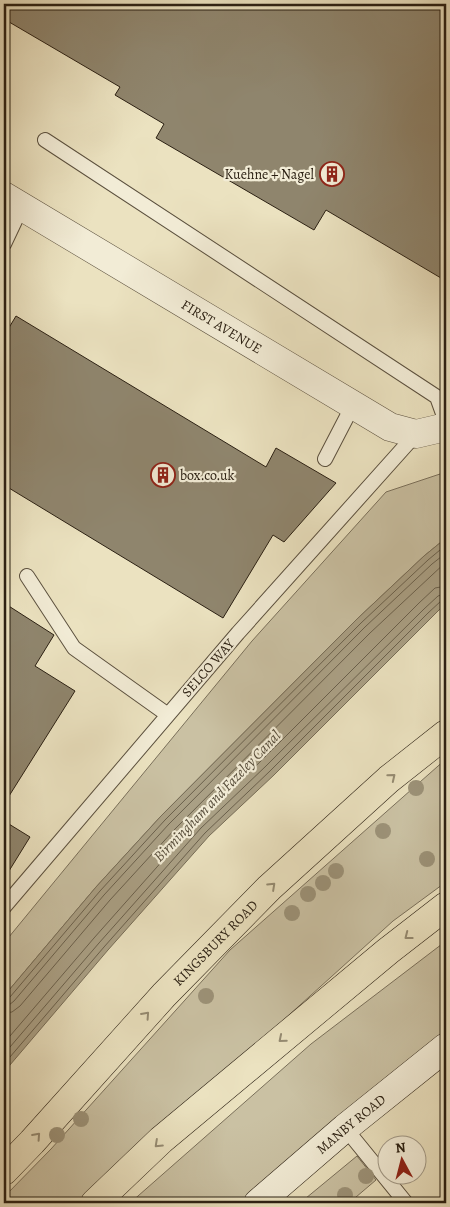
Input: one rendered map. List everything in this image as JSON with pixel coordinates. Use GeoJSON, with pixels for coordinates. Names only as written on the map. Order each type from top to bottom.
{"type":"FeatureCollection","features":[{"type":"Feature","properties":{"kind":"highway","name":"KINGSBURY ROAD"},"geometry":{"type":"LineString","coordinates":[[4,1171],[164,996],[269,888],[389,779],[446,734]]}},
{"type":"Feature","properties":{"kind":"highway"},"geometry":{"type":"LineString","coordinates":[[95,1203],[161,1140],[388,951],[446,906]]}},
{"type":"Feature","properties":{"kind":"street","name":"FIRST AVENUE"},"geometry":{"type":"LineString","coordinates":[[13,201],[390,427],[416,434],[446,427]]}},
{"type":"Feature","properties":{"kind":"street","name":"MANBY ROAD"},"geometry":{"type":"LineString","coordinates":[[258,1203],[345,1128],[446,1048]]}},
{"type":"Feature","properties":{"kind":"lane"},"geometry":{"type":"LineString","coordinates":[[45,140],[438,397],[446,422]]}},
{"type":"Feature","properties":{"kind":"lane"},"geometry":{"type":"LineString","coordinates":[[4,244],[13,201]]}},
{"type":"Feature","properties":{"kind":"lane"},"geometry":{"type":"LineString","coordinates":[[325,459],[353,405]]}},
{"type":"Feature","properties":{"kind":"lane","name":"SELCO WAY"},"geometry":{"type":"LineString","coordinates":[[4,907],[238,633],[416,434]]}},
{"type":"Feature","properties":{"kind":"lane"},"geometry":{"type":"LineString","coordinates":[[27,576],[74,648],[168,715]]}},
{"type":"Feature","properties":{"kind":"lane"},"geometry":{"type":"LineString","coordinates":[[345,1128],[406,1203]]}},
{"type":"Feature","properties":{"kind":"shaded area"},"geometry":{"type":"Polygon","coordinates":[[[446,472],[446,538],[357,619],[161,816],[96,887],[4,996],[4,943],[252,641],[386,492],[446,472]]]}},
{"type":"Feature","properties":{"kind":"shaded area"},"geometry":{"type":"Polygon","coordinates":[[[446,759],[446,882],[393,921],[81,1203],[4,1203],[4,1197],[51,1149],[230,950],[446,759]]]}},
{"type":"Feature","properties":{"kind":"shaded area"},"geometry":{"type":"Polygon","coordinates":[[[446,941],[446,1039],[249,1203],[130,1203],[311,1044],[446,941]]]}},
{"type":"Feature","properties":{"kind":"shaded area"},"geometry":{"type":"Polygon","coordinates":[[[357,1156],[376,1180],[349,1203],[300,1203],[357,1156]]]}},
{"type":"Feature","properties":{"kind":"water","name":"Birmingham and Fazeley Canal"},"geometry":{"type":"Polygon","coordinates":[[[446,538],[446,603],[274,775],[209,836],[4,1072],[4,996],[96,887],[161,816],[357,619],[446,538]]]}},
{"type":"Feature","properties":{"kind":"building","name":"Kuehne + Nagel"},"geometry":{"type":"Polygon","coordinates":[[[4,4],[446,4],[446,281],[326,210],[314,230],[156,138],[164,124],[115,95],[120,87],[4,19],[4,4]]]}},
{"type":"Feature","properties":{"kind":"building","name":"box.co.uk"},"geometry":{"type":"Polygon","coordinates":[[[16,316],[266,467],[276,448],[336,483],[284,542],[273,535],[223,618],[4,485],[4,336],[16,316]]]}},
{"type":"Feature","properties":{"kind":"building"},"geometry":{"type":"Polygon","coordinates":[[[4,603],[54,635],[35,666],[75,691],[4,804],[4,603]]]}},
{"type":"Feature","properties":{"kind":"building"},"geometry":{"type":"Polygon","coordinates":[[[4,821],[30,837],[4,879],[4,821]]]}},
{"type":"Feature","properties":{"kind":"place","name":"Kuehne + Nagel"},"geometry":{"type":"Point","coordinates":[332,174]}},
{"type":"Feature","properties":{"kind":"place","name":"box.co.uk"},"geometry":{"type":"Point","coordinates":[163,475]}}]}
